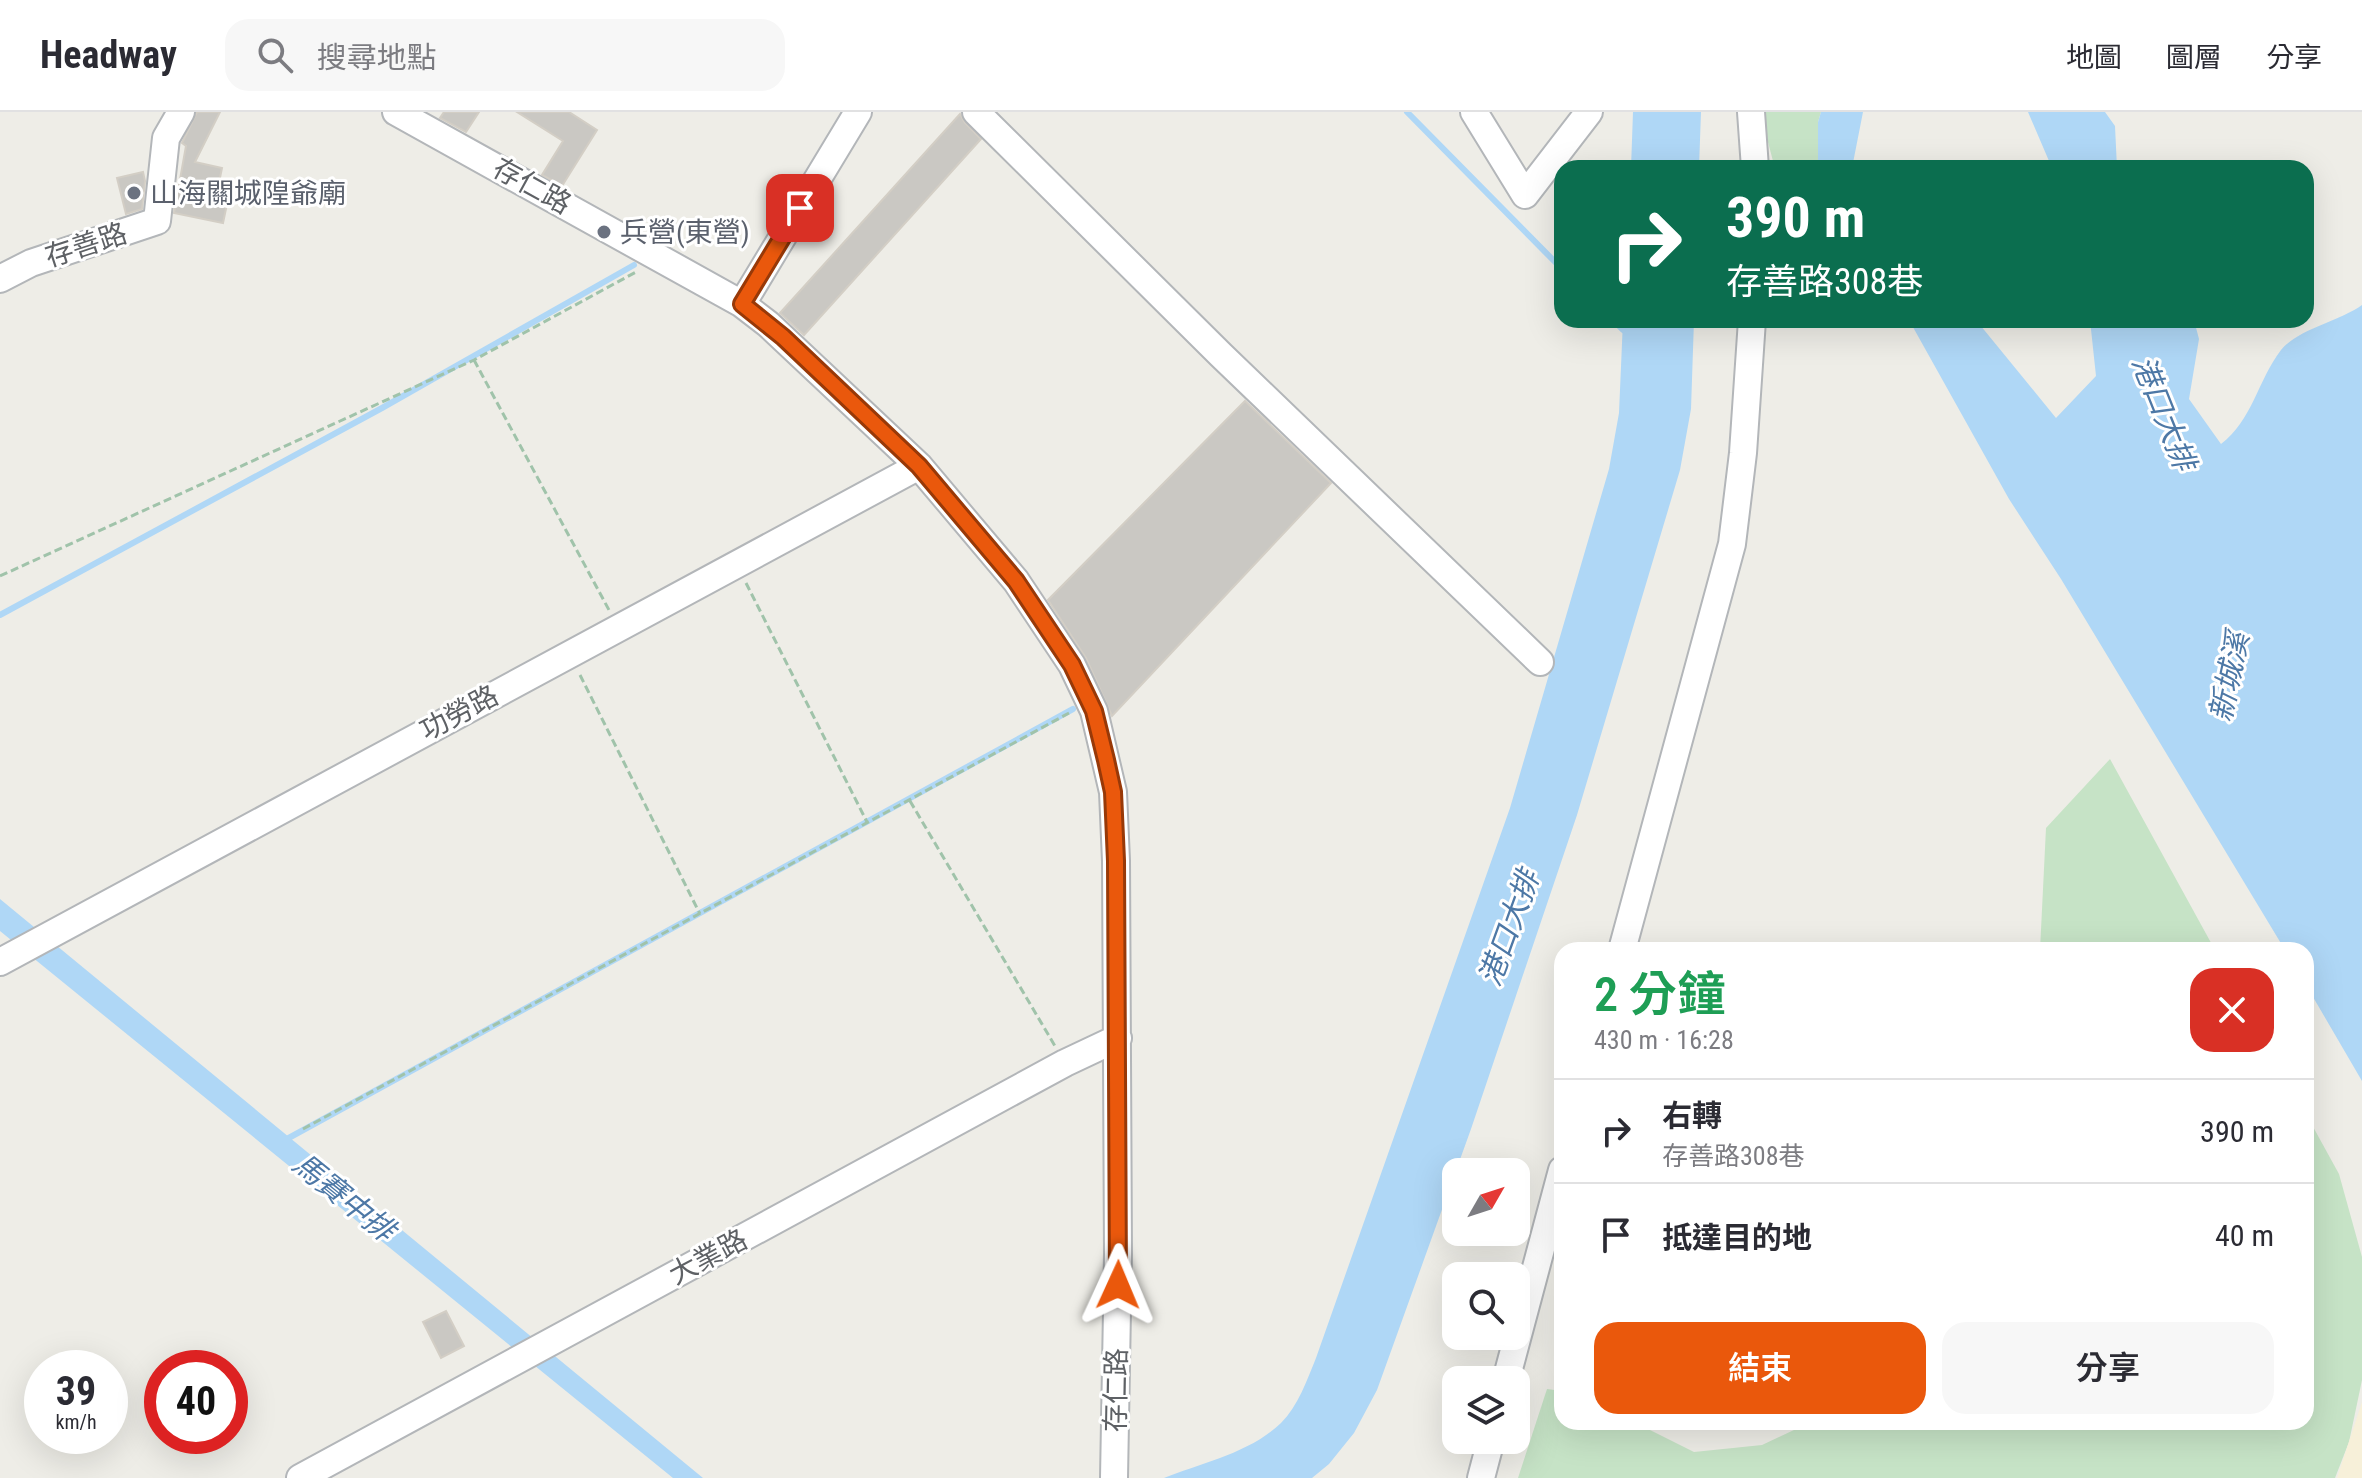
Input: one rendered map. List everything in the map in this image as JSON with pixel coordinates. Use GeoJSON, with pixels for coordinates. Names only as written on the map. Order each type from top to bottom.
{"type":"FeatureCollection","features":[{"type":"Feature","properties":{"kind":"street","name":"存善路"},"geometry":{"type":"LineString","coordinates":[[0,279],[31,263],[157,221],[166,138],[181,112]]}},
{"type":"Feature","properties":{"kind":"street"},"geometry":{"type":"LineString","coordinates":[[742,304],[858,112]]}},
{"type":"Feature","properties":{"kind":"street"},"geometry":{"type":"LineString","coordinates":[[976,112],[1221,355],[1540,662]]}},
{"type":"Feature","properties":{"kind":"street"},"geometry":{"type":"LineString","coordinates":[[1474,112],[1525,195],[1589,112]]}},
{"type":"Feature","properties":{"kind":"street"},"geometry":{"type":"LineString","coordinates":[[1751,112],[1754,160]]}},
{"type":"Feature","properties":{"kind":"street","name":"存仁路"},"geometry":{"type":"LineString","coordinates":[[408,115],[742,304],[788,342],[919,466],[1016,581],[1072,665],[1094,711],[1113,792],[1118,1038],[1114,1475]]}},
{"type":"Feature","properties":{"kind":"street"},"geometry":{"type":"LineString","coordinates":[[1624,942],[1732,544],[1743,453],[1751,328]]}},
{"type":"Feature","properties":{"kind":"street","name":"功勞路"},"geometry":{"type":"LineString","coordinates":[[0,962],[919,466]]}},
{"type":"Feature","properties":{"kind":"street","name":"大業路"},"geometry":{"type":"LineString","coordinates":[[300,1478],[1065,1063],[1118,1038]]}},
{"type":"Feature","properties":{"kind":"street"},"geometry":{"type":"LineString","coordinates":[[1510,1366],[1554,1200]]}},
{"type":"Feature","properties":{"kind":"street"},"geometry":{"type":"LineString","coordinates":[[1481,1478],[1487,1454]]}},
{"type":"Feature","properties":{"kind":"path"},"geometry":{"type":"LineString","coordinates":[[0,576],[474,360],[636,272]]}},
{"type":"Feature","properties":{"kind":"path"},"geometry":{"type":"LineString","coordinates":[[474,360],[619,628]]}},
{"type":"Feature","properties":{"kind":"path"},"geometry":{"type":"LineString","coordinates":[[737,565],[868,823]]}},
{"type":"Feature","properties":{"kind":"path"},"geometry":{"type":"LineString","coordinates":[[569,654],[700,914]]}},
{"type":"Feature","properties":{"kind":"path"},"geometry":{"type":"LineString","coordinates":[[303,1129],[1072,711]]}},
{"type":"Feature","properties":{"kind":"path"},"geometry":{"type":"LineString","coordinates":[[910,801],[1065,1063]]}},
{"type":"Feature","properties":{"kind":"green space"},"geometry":{"type":"Polygon","coordinates":[[[1760,112],[1821,112],[1818,160],[1773,160],[1760,112]]]}},
{"type":"Feature","properties":{"kind":"green space"},"geometry":{"type":"Polygon","coordinates":[[[2110,759],[2211,942],[2040,942],[2046,828],[2110,759]]]}},
{"type":"Feature","properties":{"kind":"green space"},"geometry":{"type":"Polygon","coordinates":[[[2314,1129],[2339,1174],[2362,1257],[2362,1380],[2349,1442],[2335,1478],[1518,1478],[1526,1454],[1530,1454],[1530,1441],[1547,1389],[1554,1390],[1554,1430],[1650,1430],[1694,1452],[1762,1445],[1794,1430],[2314,1430],[2314,1129]]]}},
{"type":"Feature","properties":{"kind":"sand"},"geometry":{"type":"Polygon","coordinates":[[[2362,1402],[2362,1478],[2337,1478],[2362,1402]]]}},
{"type":"Feature","properties":{"kind":"water"},"geometry":{"type":"Polygon","coordinates":[[[1633,112],[1701,112],[1699,160],[1631,160],[1633,112]]]}},
{"type":"Feature","properties":{"kind":"water"},"geometry":{"type":"Polygon","coordinates":[[[1821,112],[1863,112],[1854,160],[1818,160],[1821,112]]]}},
{"type":"Feature","properties":{"kind":"water"},"geometry":{"type":"Polygon","coordinates":[[[2028,112],[2105,112],[2115,126],[2117,160],[2049,160],[2028,112]]]}},
{"type":"Feature","properties":{"kind":"water"},"geometry":{"type":"Polygon","coordinates":[[[2362,305],[2362,1081],[2314,999],[2314,942],[2280,942],[2061,579],[2009,499],[1913,328],[1983,328],[2056,418],[2096,376],[2091,328],[2196,328],[2199,339],[2189,399],[2221,444],[2232,435],[2248,412],[2281,350],[2298,336],[2362,305]]]}},
{"type":"Feature","properties":{"kind":"water","name":"港口大排"},"geometry":{"type":"Polygon","coordinates":[[[1623,328],[1694,328],[1691,409],[1680,470],[1577,815],[1471,1129],[1461,1158],[1442,1158],[1442,1210],[1377,1390],[1354,1433],[1329,1464],[1312,1478],[1164,1478],[1255,1442],[1281,1423],[1302,1392],[1510,808],[1609,469],[1619,413],[1623,328]]]}},
{"type":"Feature","properties":{"kind":"water","name":"馬賽中排"},"geometry":{"type":"Polygon","coordinates":[[[0,899],[703,1478],[673,1478],[0,931],[0,899]]]}},
{"type":"Feature","properties":{"kind":"building"},"geometry":{"type":"Polygon","coordinates":[[[197,112],[220,112],[195,162],[222,168],[215,202],[227,204],[223,223],[174,213],[186,146],[182,143],[197,112]]]}},
{"type":"Feature","properties":{"kind":"building"},"geometry":{"type":"Polygon","coordinates":[[[444,112],[479,112],[466,132],[440,118],[444,112]]]}},
{"type":"Feature","properties":{"kind":"building"},"geometry":{"type":"Polygon","coordinates":[[[517,112],[569,112],[597,130],[562,186],[542,175],[563,141],[517,112]]]}},
{"type":"Feature","properties":{"kind":"building"},"geometry":{"type":"Polygon","coordinates":[[[960,114],[981,139],[804,335],[780,313],[960,114]]]}},
{"type":"Feature","properties":{"kind":"building","name":"山海關城隍爺廟"},"geometry":{"type":"Polygon","coordinates":[[[143,172],[142,209],[126,214],[117,178],[143,172]]]}},
{"type":"Feature","properties":{"kind":"building"},"geometry":{"type":"Polygon","coordinates":[[[1245,401],[1331,483],[1112,716],[1086,658],[1048,600],[1245,401]]]}},
{"type":"Feature","properties":{"kind":"building"},"geometry":{"type":"Polygon","coordinates":[[[446,1311],[464,1346],[441,1358],[423,1322],[446,1311]]]}},
{"type":"Feature","properties":{"kind":"waterway"},"geometry":{"type":"LineString","coordinates":[[1407,112],[1554,261]]}},
{"type":"Feature","properties":{"kind":"waterway"},"geometry":{"type":"LineString","coordinates":[[0,615],[382,408],[634,265]]}},
{"type":"Feature","properties":{"kind":"waterway"},"geometry":{"type":"LineString","coordinates":[[285,1140],[1073,709]]}},
{"type":"Feature","properties":{"kind":"place","name":"山海關城隍爺廟"},"geometry":{"type":"Point","coordinates":[134,193]}},
{"type":"Feature","properties":{"kind":"place","name":"兵營(東營)"},"geometry":{"type":"Point","coordinates":[604,232]}},
{"type":"Feature","properties":{"kind":"route"},"geometry":{"type":"LineString","coordinates":[[800,208],[742,304],[783,337],[919,466],[1016,581],[1072,665],[1094,711],[1113,792],[1116,861],[1118,1285]]}},
{"type":"Feature","properties":{"kind":"water label","name":"新城溪"},"geometry":{"type":"Point","coordinates":[2229,677]}}]}
